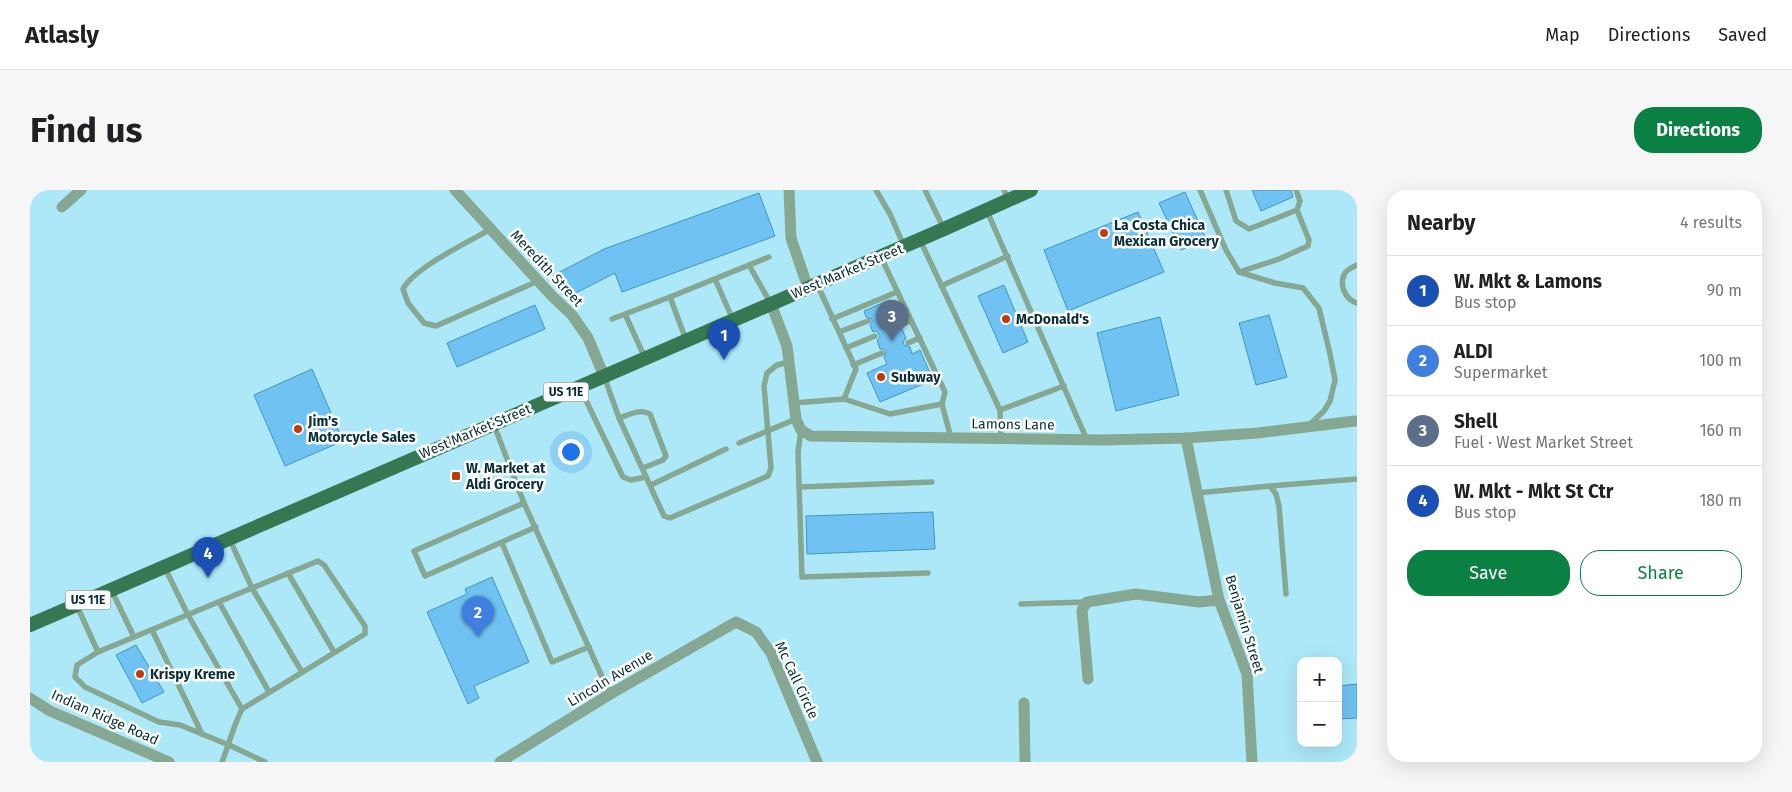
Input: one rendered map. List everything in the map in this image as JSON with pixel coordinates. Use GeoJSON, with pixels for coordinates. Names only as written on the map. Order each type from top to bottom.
{"type":"FeatureCollection","features":[{"type":"Feature","properties":{"kind":"main road","name":"West Market Street"},"geometry":{"type":"LineString","coordinates":[[30,625],[579,386],[944,230],[986,211],[1006,195],[1031,190]]}},
{"type":"Feature","properties":{"kind":"street"},"geometry":{"type":"LineString","coordinates":[[62,207],[81,190]]}},
{"type":"Feature","properties":{"kind":"street","name":"Meredith Street"},"geometry":{"type":"LineString","coordinates":[[455,190],[538,281],[572,315],[588,338],[604,376]]}},
{"type":"Feature","properties":{"kind":"street"},"geometry":{"type":"LineString","coordinates":[[789,190],[791,238],[813,286]]}},
{"type":"Feature","properties":{"kind":"street"},"geometry":{"type":"LineString","coordinates":[[771,304],[787,346],[796,419],[801,430]]}},
{"type":"Feature","properties":{"kind":"street","name":"Lamons Lane"},"geometry":{"type":"LineString","coordinates":[[801,430],[811,436],[1087,440],[1186,438],[1258,433],[1355,421]]}},
{"type":"Feature","properties":{"kind":"street","name":"Benjamin Street"},"geometry":{"type":"LineString","coordinates":[[1186,438],[1219,600],[1247,674],[1252,762]]}},
{"type":"Feature","properties":{"kind":"street"},"geometry":{"type":"LineString","coordinates":[[1088,679],[1082,610],[1087,602],[1136,594],[1199,602],[1219,600]]}},
{"type":"Feature","properties":{"kind":"street","name":"Lincoln Avenue"},"geometry":{"type":"LineString","coordinates":[[500,762],[612,693],[736,622]]}},
{"type":"Feature","properties":{"kind":"street","name":"Mc Call Circle"},"geometry":{"type":"LineString","coordinates":[[736,622],[756,632],[771,653],[817,762]]}},
{"type":"Feature","properties":{"kind":"street","name":"Indian Ridge Road"},"geometry":{"type":"LineString","coordinates":[[30,698],[50,711],[169,762]]}},
{"type":"Feature","properties":{"kind":"street"},"geometry":{"type":"LineString","coordinates":[[1024,703],[1025,762]]}},
{"type":"Feature","properties":{"kind":"lane"},"geometry":{"type":"LineString","coordinates":[[876,190],[890,214],[904,246]]}},
{"type":"Feature","properties":{"kind":"lane"},"geometry":{"type":"LineString","coordinates":[[925,190],[944,230]]}},
{"type":"Feature","properties":{"kind":"lane"},"geometry":{"type":"LineString","coordinates":[[1200,190],[1226,250],[1239,272],[1275,283],[1303,288],[1318,308],[1335,380],[1330,400],[1324,411],[1307,426]]}},
{"type":"Feature","properties":{"kind":"lane"},"geometry":{"type":"LineString","coordinates":[[1226,190],[1236,220],[1250,229],[1297,210]]}},
{"type":"Feature","properties":{"kind":"lane"},"geometry":{"type":"LineString","coordinates":[[1239,272],[1279,259],[1308,246],[1309,240],[1297,210],[1300,201],[1296,190]]}},
{"type":"Feature","properties":{"kind":"lane"},"geometry":{"type":"LineString","coordinates":[[986,211],[1008,256],[1087,440]]}},
{"type":"Feature","properties":{"kind":"lane"},"geometry":{"type":"LineString","coordinates":[[491,229],[423,269],[408,280],[403,289],[408,303],[424,323],[436,326],[538,281]]}},
{"type":"Feature","properties":{"kind":"lane"},"geometry":{"type":"LineString","coordinates":[[920,240],[1000,410],[1001,439]]}},
{"type":"Feature","properties":{"kind":"lane"},"geometry":{"type":"LineString","coordinates":[[880,256],[945,392],[942,404],[952,438]]}},
{"type":"Feature","properties":{"kind":"lane"},"geometry":{"type":"LineString","coordinates":[[942,286],[1008,256]]}},
{"type":"Feature","properties":{"kind":"lane"},"geometry":{"type":"LineString","coordinates":[[612,319],[769,257]]}},
{"type":"Feature","properties":{"kind":"lane"},"geometry":{"type":"LineString","coordinates":[[749,265],[771,304]]}},
{"type":"Feature","properties":{"kind":"lane"},"geometry":{"type":"LineString","coordinates":[[1357,265],[1349,269],[1344,275],[1343,287],[1345,296],[1352,302],[1357,303]]}},
{"type":"Feature","properties":{"kind":"lane"},"geometry":{"type":"LineString","coordinates":[[715,279],[733,320]]}},
{"type":"Feature","properties":{"kind":"lane"},"geometry":{"type":"LineString","coordinates":[[813,286],[832,318],[856,369],[844,399]]}},
{"type":"Feature","properties":{"kind":"lane"},"geometry":{"type":"LineString","coordinates":[[832,318],[897,292]]}},
{"type":"Feature","properties":{"kind":"lane"},"geometry":{"type":"LineString","coordinates":[[670,297],[686,340]]}},
{"type":"Feature","properties":{"kind":"lane"},"geometry":{"type":"LineString","coordinates":[[893,310],[904,305]]}},
{"type":"Feature","properties":{"kind":"lane"},"geometry":{"type":"LineString","coordinates":[[625,314],[645,358]]}},
{"type":"Feature","properties":{"kind":"lane"},"geometry":{"type":"LineString","coordinates":[[839,332],[868,321]]}},
{"type":"Feature","properties":{"kind":"lane"},"geometry":{"type":"LineString","coordinates":[[900,325],[911,321]]}},
{"type":"Feature","properties":{"kind":"lane"},"geometry":{"type":"LineString","coordinates":[[846,348],[875,336]]}},
{"type":"Feature","properties":{"kind":"lane"},"geometry":{"type":"LineString","coordinates":[[908,343],[920,338]]}},
{"type":"Feature","properties":{"kind":"lane"},"geometry":{"type":"LineString","coordinates":[[854,365],[882,353]]}},
{"type":"Feature","properties":{"kind":"lane"},"geometry":{"type":"LineString","coordinates":[[604,376],[619,418],[664,516],[670,518],[768,476],[771,468],[764,386],[767,372],[777,365],[789,362]]}},
{"type":"Feature","properties":{"kind":"lane"},"geometry":{"type":"LineString","coordinates":[[579,386],[623,477],[631,480],[646,477]]}},
{"type":"Feature","properties":{"kind":"lane"},"geometry":{"type":"LineString","coordinates":[[1000,410],[1064,386]]}},
{"type":"Feature","properties":{"kind":"lane"},"geometry":{"type":"LineString","coordinates":[[794,403],[844,399],[890,414],[942,404]]}},
{"type":"Feature","properties":{"kind":"lane"},"geometry":{"type":"LineString","coordinates":[[619,418],[645,411],[650,414],[666,456],[663,460],[643,468]]}},
{"type":"Feature","properties":{"kind":"lane"},"geometry":{"type":"LineString","coordinates":[[739,443],[796,419]]}},
{"type":"Feature","properties":{"kind":"lane"},"geometry":{"type":"LineString","coordinates":[[493,424],[524,503],[588,647],[603,679],[612,693]]}},
{"type":"Feature","properties":{"kind":"lane"},"geometry":{"type":"LineString","coordinates":[[801,430],[798,452],[802,577],[928,573]]}},
{"type":"Feature","properties":{"kind":"lane"},"geometry":{"type":"LineString","coordinates":[[651,485],[726,449]]}},
{"type":"Feature","properties":{"kind":"lane"},"geometry":{"type":"LineString","coordinates":[[1197,493],[1357,479]]}},
{"type":"Feature","properties":{"kind":"lane"},"geometry":{"type":"LineString","coordinates":[[799,487],[932,482]]}},
{"type":"Feature","properties":{"kind":"lane"},"geometry":{"type":"LineString","coordinates":[[1270,486],[1276,494],[1279,506],[1286,594]]}},
{"type":"Feature","properties":{"kind":"lane"},"geometry":{"type":"LineString","coordinates":[[524,503],[414,551],[425,576],[536,527]]}},
{"type":"Feature","properties":{"kind":"lane"},"geometry":{"type":"LineString","coordinates":[[229,538],[252,588],[302,672]]}},
{"type":"Feature","properties":{"kind":"lane"},"geometry":{"type":"LineString","coordinates":[[502,543],[552,662],[588,647]]}},
{"type":"Feature","properties":{"kind":"lane"},"geometry":{"type":"LineString","coordinates":[[222,762],[229,745],[232,729],[242,709],[365,634],[365,626],[324,565],[318,561],[98,652],[77,665],[75,677],[85,687],[159,722],[180,725],[229,745],[265,762]]}},
{"type":"Feature","properties":{"kind":"lane"},"geometry":{"type":"LineString","coordinates":[[164,566],[188,615],[242,709]]}},
{"type":"Feature","properties":{"kind":"lane"},"geometry":{"type":"LineString","coordinates":[[288,573],[334,652]]}},
{"type":"Feature","properties":{"kind":"lane"},"geometry":{"type":"LineString","coordinates":[[111,589],[134,637]]}},
{"type":"Feature","properties":{"kind":"lane"},"geometry":{"type":"LineString","coordinates":[[219,602],[269,692]]}},
{"type":"Feature","properties":{"kind":"lane"},"geometry":{"type":"LineString","coordinates":[[1022,604],[1087,602]]}},
{"type":"Feature","properties":{"kind":"lane"},"geometry":{"type":"LineString","coordinates":[[76,605],[98,652]]}},
{"type":"Feature","properties":{"kind":"lane"},"geometry":{"type":"LineString","coordinates":[[152,630],[202,734]]}},
{"type":"Feature","properties":{"kind":"building"},"geometry":{"type":"Polygon","coordinates":[[[1252,190],[1291,190],[1293,197],[1261,211],[1252,190]]]}},
{"type":"Feature","properties":{"kind":"building"},"geometry":{"type":"Polygon","coordinates":[[[1185,192],[1206,239],[1181,250],[1159,203],[1185,192]]]}},
{"type":"Feature","properties":{"kind":"building"},"geometry":{"type":"Polygon","coordinates":[[[759,193],[775,236],[622,292],[615,273],[566,298],[554,275],[604,249],[759,193]]]}},
{"type":"Feature","properties":{"kind":"building"},"geometry":{"type":"Polygon","coordinates":[[[1138,212],[1164,272],[1068,311],[1044,250],[1138,212]]]}},
{"type":"Feature","properties":{"kind":"building"},"geometry":{"type":"Polygon","coordinates":[[[1004,285],[1028,342],[1003,353],[978,296],[1004,285]]]}},
{"type":"Feature","properties":{"kind":"building"},"geometry":{"type":"Polygon","coordinates":[[[889,300],[892,306],[889,308],[889,311],[891,314],[895,314],[898,321],[896,327],[902,329],[906,339],[903,342],[904,345],[910,347],[912,354],[920,350],[933,380],[880,402],[867,373],[887,364],[884,357],[886,352],[884,349],[880,349],[877,340],[880,337],[879,334],[876,331],[873,332],[870,325],[872,319],[866,317],[864,311],[889,300]]]}},
{"type":"Feature","properties":{"kind":"building"},"geometry":{"type":"Polygon","coordinates":[[[535,305],[545,329],[457,367],[447,343],[535,305]]]}},
{"type":"Feature","properties":{"kind":"building"},"geometry":{"type":"Polygon","coordinates":[[[1269,315],[1287,377],[1256,385],[1239,323],[1269,315]]]}},
{"type":"Feature","properties":{"kind":"building"},"geometry":{"type":"Polygon","coordinates":[[[1160,317],[1179,395],[1116,411],[1097,333],[1160,317]]]}},
{"type":"Feature","properties":{"kind":"building"},"geometry":{"type":"Polygon","coordinates":[[[312,369],[343,441],[285,466],[254,395],[312,369]]]}},
{"type":"Feature","properties":{"kind":"building"},"geometry":{"type":"Polygon","coordinates":[[[933,512],[935,549],[807,554],[806,516],[933,512]]]}},
{"type":"Feature","properties":{"kind":"building"},"geometry":{"type":"Polygon","coordinates":[[[492,577],[529,662],[474,686],[479,698],[468,704],[427,612],[467,594],[465,589],[492,577]]]}},
{"type":"Feature","properties":{"kind":"building","name":"Krispy Kreme"},"geometry":{"type":"Polygon","coordinates":[[[136,645],[164,692],[142,703],[116,655],[136,645]]]}},
{"type":"Feature","properties":{"kind":"building"},"geometry":{"type":"Polygon","coordinates":[[[1357,684],[1357,718],[1342,719],[1342,686],[1357,684]]]}},
{"type":"Feature","properties":{"kind":"place","name":"La Costa Chica Mexican Grocery"},"geometry":{"type":"Point","coordinates":[1104,233]}},
{"type":"Feature","properties":{"kind":"place","name":"McDonald's"},"geometry":{"type":"Point","coordinates":[1006,319]}},
{"type":"Feature","properties":{"kind":"place","name":"Shell"},"geometry":{"type":"Point","coordinates":[892,341]}},
{"type":"Feature","properties":{"kind":"place","name":"W. Mkt & Lamons"},"geometry":{"type":"Point","coordinates":[724,360]}},
{"type":"Feature","properties":{"kind":"place","name":"Subway"},"geometry":{"type":"Point","coordinates":[881,377]}},
{"type":"Feature","properties":{"kind":"place","name":"Jim's Motorcycle Sales"},"geometry":{"type":"Point","coordinates":[298,429]}},
{"type":"Feature","properties":{"kind":"place","name":"W. Market at Aldi Grocery"},"geometry":{"type":"Point","coordinates":[456,476]}},
{"type":"Feature","properties":{"kind":"place","name":"W. Mkt - Mkt St Ctr"},"geometry":{"type":"Point","coordinates":[208,578]}},
{"type":"Feature","properties":{"kind":"place","name":"ALDI"},"geometry":{"type":"Point","coordinates":[478,637]}},
{"type":"Feature","properties":{"kind":"place","name":"Krispy Kreme"},"geometry":{"type":"Point","coordinates":[140,674]}}]}
